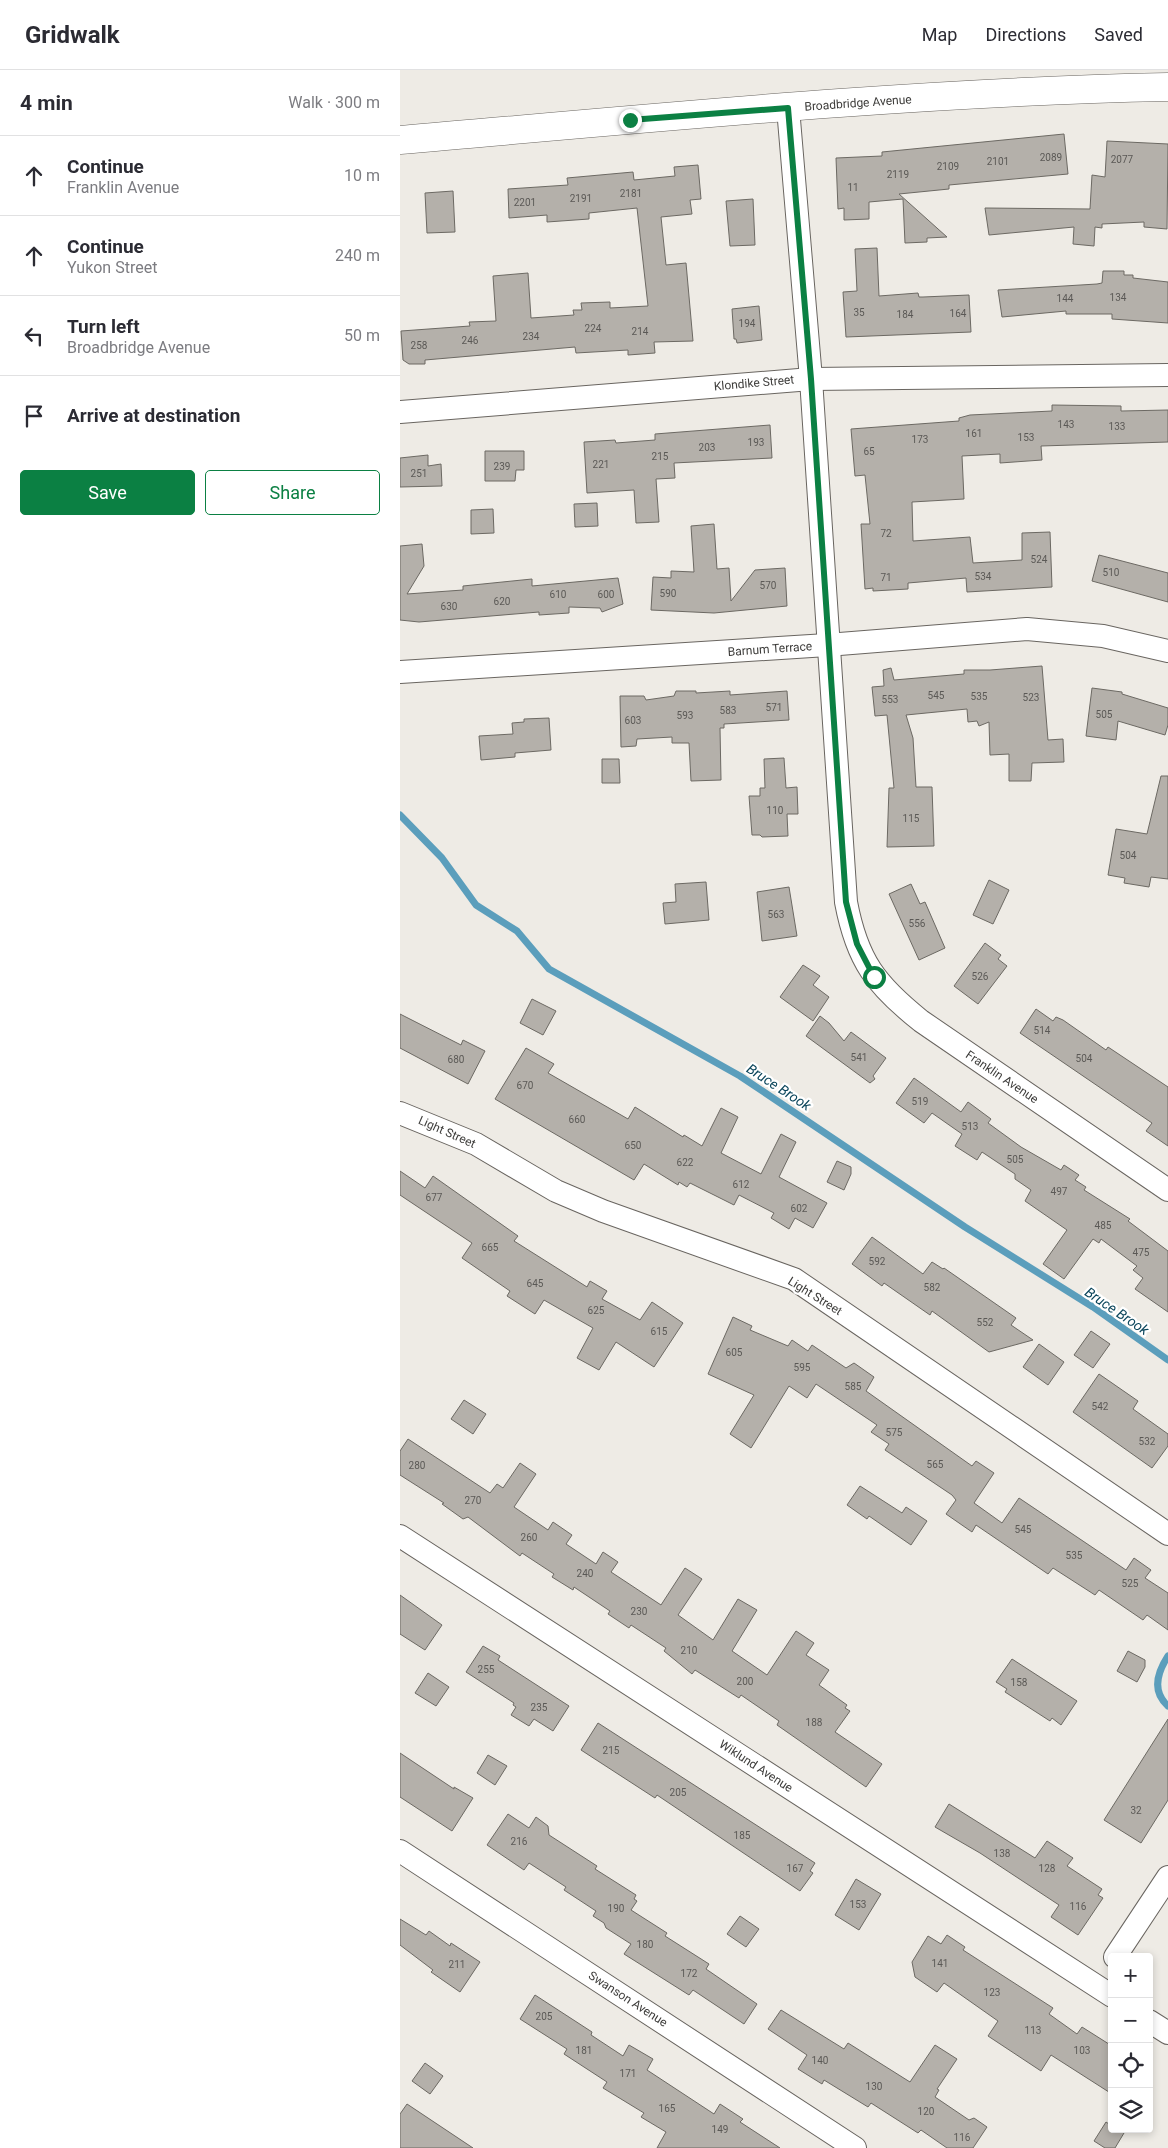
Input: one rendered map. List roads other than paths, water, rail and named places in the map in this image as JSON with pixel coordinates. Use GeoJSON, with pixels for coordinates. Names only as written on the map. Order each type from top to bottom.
{"type":"FeatureCollection","features":[{"type":"Feature","properties":{"kind":"main road","name":"Broadbridge Avenue"},"geometry":{"type":"LineString","coordinates":[[400,140],[1046,89],[1168,87]]}},
{"type":"Feature","properties":{"kind":"street","name":"Franklin Avenue"},"geometry":{"type":"LineString","coordinates":[[788,108],[811,379],[827,645],[846,902],[857,944],[864,961],[884,990],[910,1012],[949,1041],[1168,1190]]}},
{"type":"Feature","properties":{"kind":"street","name":"Klondike Street"},"geometry":{"type":"LineString","coordinates":[[400,412],[811,379],[1168,375]]}},
{"type":"Feature","properties":{"kind":"street","name":"Barnum Terrace"},"geometry":{"type":"LineString","coordinates":[[400,672],[827,645],[1027,629],[1103,636],[1168,651]]}},
{"type":"Feature","properties":{"kind":"street","name":"Light Street"},"geometry":{"type":"LineString","coordinates":[[400,1113],[476,1144],[556,1191],[794,1280],[1168,1534]]}},
{"type":"Feature","properties":{"kind":"street","name":"Wiklund Avenue"},"geometry":{"type":"LineString","coordinates":[[400,1536],[1104,1991]]}},
{"type":"Feature","properties":{"kind":"street","name":"Swanson Avenue"},"geometry":{"type":"LineString","coordinates":[[400,1851],[855,2148]]}},
{"type":"Feature","properties":{"kind":"street"},"geometry":{"type":"LineString","coordinates":[[1118,1953],[1168,1877]]}},
{"type":"Feature","properties":{"kind":"street"},"geometry":{"type":"LineString","coordinates":[[1104,1991],[1108,1976]]}},
{"type":"Feature","properties":{"kind":"street"},"geometry":{"type":"LineString","coordinates":[[1153,2024],[1168,2033]]}},
{"type":"Feature","properties":{"kind":"waterway","name":"Bruce Brook"},"geometry":{"type":"LineString","coordinates":[[400,815],[442,858],[476,905],[517,931],[549,969],[740,1076],[965,1227],[1093,1307],[1168,1360]]}},
{"type":"Feature","properties":{"kind":"waterway","name":"Bruce Brook"},"geometry":{"type":"LineString","coordinates":[[1168,1656],[1161,1669],[1158,1682],[1160,1695],[1168,1706]]}}]}
